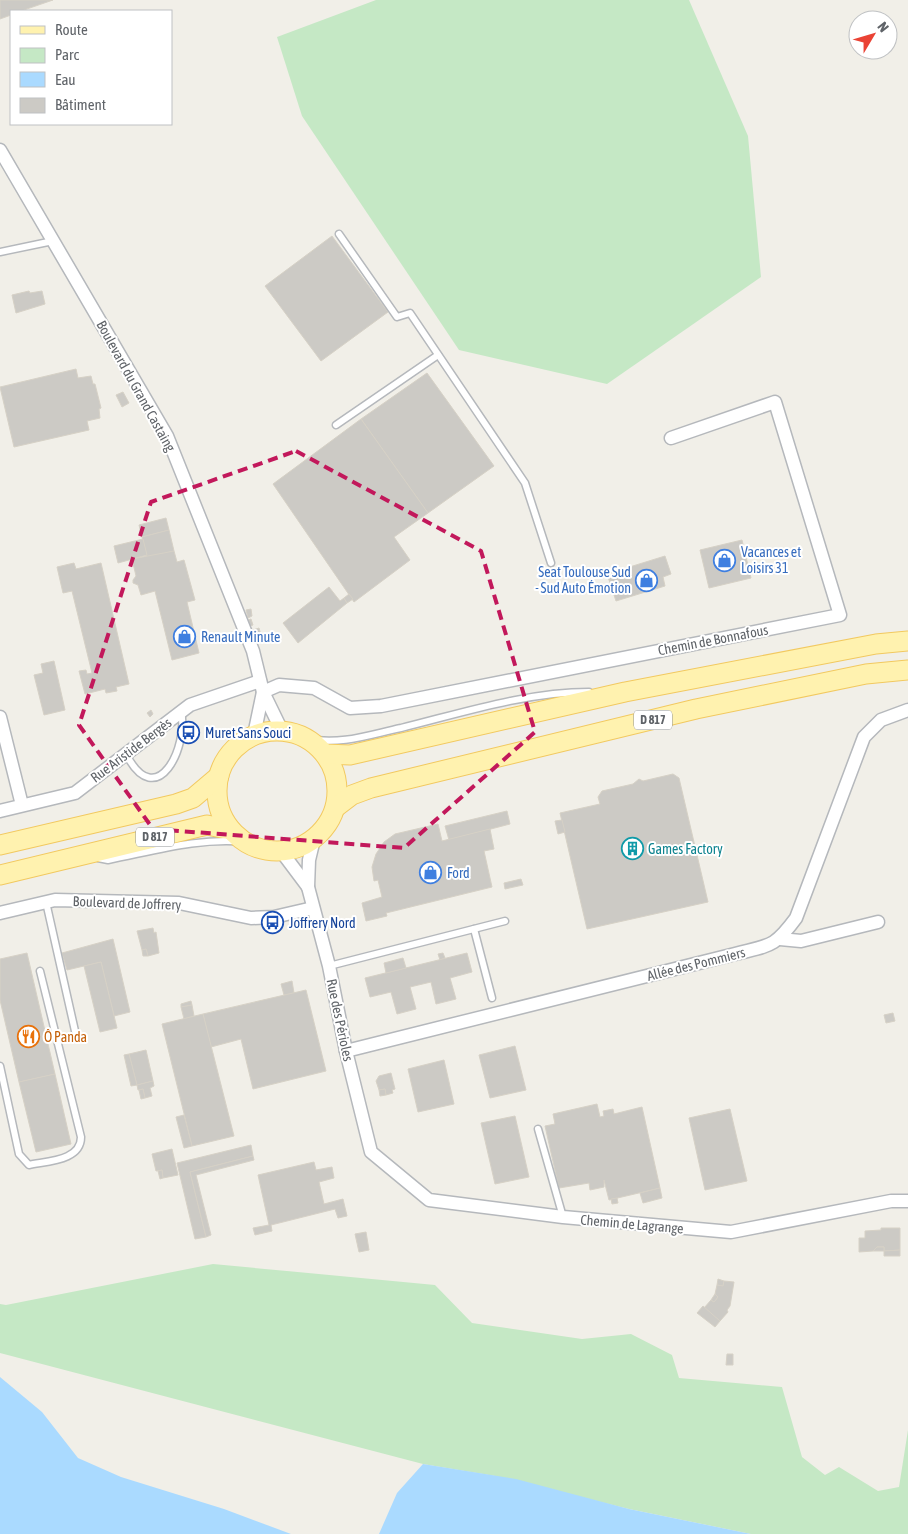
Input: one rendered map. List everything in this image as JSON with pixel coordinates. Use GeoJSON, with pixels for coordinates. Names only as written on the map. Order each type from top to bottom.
{"type":"FeatureCollection","features":[{"type":"Feature","properties":{"kind":"main road","name":"D 817"},"geometry":{"type":"LineString","coordinates":[[325,754],[350,755],[625,692],[876,644],[908,641]]}},
{"type":"Feature","properties":{"kind":"main road","name":"D 817"},"geometry":{"type":"LineString","coordinates":[[335,808],[352,795],[370,788],[686,712],[866,674],[908,670]]}},
{"type":"Feature","properties":{"kind":"main road"},"geometry":{"type":"LineString","coordinates":[[268,731],[282,731],[308,739],[325,754],[336,780],[335,808],[323,830],[304,845],[282,851],[263,849],[246,842],[231,830],[222,814],[217,795],[218,776],[226,759],[238,745],[254,735],[268,731]]}},
{"type":"Feature","properties":{"kind":"main road","name":"D 817"},"geometry":{"type":"LineString","coordinates":[[0,845],[176,804],[193,798],[218,776]]}},
{"type":"Feature","properties":{"kind":"main road","name":"D 817"},"geometry":{"type":"LineString","coordinates":[[0,875],[207,825],[231,830]]}},
{"type":"Feature","properties":{"kind":"street","name":"Boulevard du Grand Castaing"},"geometry":{"type":"LineString","coordinates":[[0,150],[167,436],[253,651],[261,687],[282,731]]}},
{"type":"Feature","properties":{"kind":"street","name":"Chemin de Bonnafous"},"geometry":{"type":"LineString","coordinates":[[261,687],[279,685],[314,688],[350,708],[382,706],[840,615],[775,402],[671,438]]}},
{"type":"Feature","properties":{"kind":"street","name":"Boulevard du Grand Castaing"},"geometry":{"type":"LineString","coordinates":[[254,735],[261,687]]}},
{"type":"Feature","properties":{"kind":"street","name":"Rue Aristide Bergès"},"geometry":{"type":"LineString","coordinates":[[0,811],[75,792],[190,705],[261,687]]}},
{"type":"Feature","properties":{"kind":"street"},"geometry":{"type":"LineString","coordinates":[[780,940],[796,918],[864,737],[881,720],[908,710]]}},
{"type":"Feature","properties":{"kind":"street"},"geometry":{"type":"LineString","coordinates":[[0,717],[22,806]]}},
{"type":"Feature","properties":{"kind":"street","name":"Rue des Périoles"},"geometry":{"type":"LineString","coordinates":[[314,839],[309,860],[308,887],[329,966],[346,1051],[371,1152]]}},
{"type":"Feature","properties":{"kind":"street","name":"Rue des Périoles"},"geometry":{"type":"LineString","coordinates":[[282,851],[308,887]]}},
{"type":"Feature","properties":{"kind":"street","name":"Boulevard de Joffrery"},"geometry":{"type":"LineString","coordinates":[[0,913],[55,900],[179,903],[250,918],[274,916],[313,908]]}},
{"type":"Feature","properties":{"kind":"street"},"geometry":{"type":"LineString","coordinates":[[780,940],[801,941],[878,922]]}},
{"type":"Feature","properties":{"kind":"street","name":"Allée des Pommiers"},"geometry":{"type":"LineString","coordinates":[[346,1051],[726,957],[770,945],[780,940]]}},
{"type":"Feature","properties":{"kind":"street","name":"Chemin de Lagrange"},"geometry":{"type":"LineString","coordinates":[[371,1152],[429,1200],[563,1217],[731,1232],[891,1201],[908,1201]]}},
{"type":"Feature","properties":{"kind":"lane"},"geometry":{"type":"LineString","coordinates":[[339,234],[397,317],[410,313],[525,483],[551,563]]}},
{"type":"Feature","properties":{"kind":"lane"},"geometry":{"type":"LineString","coordinates":[[0,252],[53,240]]}},
{"type":"Feature","properties":{"kind":"lane"},"geometry":{"type":"LineString","coordinates":[[336,425],[438,355]]}},
{"type":"Feature","properties":{"kind":"lane"},"geometry":{"type":"LineString","coordinates":[[308,739],[341,742],[510,702],[571,692],[625,692]]}},
{"type":"Feature","properties":{"kind":"lane"},"geometry":{"type":"LineString","coordinates":[[126,754],[134,768],[144,777],[153,779],[163,774],[173,759],[182,734],[184,723],[181,711]]}},
{"type":"Feature","properties":{"kind":"lane"},"geometry":{"type":"LineString","coordinates":[[79,856],[108,860],[195,842],[226,840],[246,842]]}},
{"type":"Feature","properties":{"kind":"lane"},"geometry":{"type":"LineString","coordinates":[[46,902],[75,1031]]}},
{"type":"Feature","properties":{"kind":"lane"},"geometry":{"type":"LineString","coordinates":[[329,966],[505,921]]}},
{"type":"Feature","properties":{"kind":"lane"},"geometry":{"type":"LineString","coordinates":[[474,929],[492,998]]}},
{"type":"Feature","properties":{"kind":"lane"},"geometry":{"type":"LineString","coordinates":[[0,1066],[20,1154],[24,1161],[29,1165],[66,1157],[76,1152],[82,1145],[82,1138],[40,971]]}},
{"type":"Feature","properties":{"kind":"lane"},"geometry":{"type":"LineString","coordinates":[[538,1129],[563,1217]]}},
{"type":"Feature","properties":{"kind":"highlighted area"},"geometry":{"type":"Polygon","coordinates":[[[296,451],[481,551],[535,732],[404,848],[153,829],[79,725],[151,502],[296,451]]]}},
{"type":"Feature","properties":{"kind":"green space"},"geometry":{"type":"Polygon","coordinates":[[[376,0],[689,0],[748,136],[761,277],[607,384],[459,350],[302,116],[277,37],[376,0]]]}},
{"type":"Feature","properties":{"kind":"green space"},"geometry":{"type":"Polygon","coordinates":[[[213,1264],[435,1285],[472,1323],[582,1339],[631,1334],[672,1355],[679,1378],[782,1387],[802,1457],[825,1475],[839,1467],[878,1491],[899,1487],[908,1430],[908,1534],[751,1534],[629,1509],[495,1476],[423,1464],[0,1353],[0,1304],[6,1305],[213,1264]]]}},
{"type":"Feature","properties":{"kind":"water"},"geometry":{"type":"Polygon","coordinates":[[[0,1377],[42,1412],[78,1458],[121,1477],[224,1509],[291,1534],[0,1534],[0,1377]]]}},
{"type":"Feature","properties":{"kind":"water"},"geometry":{"type":"Polygon","coordinates":[[[423,1464],[516,1479],[629,1509],[751,1534],[379,1534],[397,1493],[423,1464]]]}},
{"type":"Feature","properties":{"kind":"building"},"geometry":{"type":"Polygon","coordinates":[[[0,0],[53,0],[24,10],[10,10],[10,15],[0,19],[0,0]]]}},
{"type":"Feature","properties":{"kind":"building"},"geometry":{"type":"Polygon","coordinates":[[[332,236],[388,312],[321,361],[265,286],[332,236]]]}},
{"type":"Feature","properties":{"kind":"building"},"geometry":{"type":"Polygon","coordinates":[[[29,291],[30,293],[42,291],[45,304],[16,313],[12,295],[29,291]]]}},
{"type":"Feature","properties":{"kind":"building"},"geometry":{"type":"Polygon","coordinates":[[[76,369],[78,378],[91,376],[93,384],[95,384],[101,408],[99,409],[100,418],[87,421],[89,430],[14,447],[0,387],[76,369]]]}},
{"type":"Feature","properties":{"kind":"building"},"geometry":{"type":"Polygon","coordinates":[[[427,373],[494,466],[428,513],[361,419],[427,373]]]}},
{"type":"Feature","properties":{"kind":"building"},"geometry":{"type":"Polygon","coordinates":[[[123,392],[129,403],[122,407],[116,395],[123,392]]]}},
{"type":"Feature","properties":{"kind":"building"},"geometry":{"type":"Polygon","coordinates":[[[361,419],[428,513],[394,537],[410,560],[354,602],[273,484],[361,419]]]}},
{"type":"Feature","properties":{"kind":"building"},"geometry":{"type":"Polygon","coordinates":[[[166,518],[169,530],[142,537],[139,525],[166,518]]]}},
{"type":"Feature","properties":{"kind":"building"},"geometry":{"type":"Polygon","coordinates":[[[169,530],[174,551],[147,558],[142,537],[169,530]]]}},
{"type":"Feature","properties":{"kind":"building"},"geometry":{"type":"Polygon","coordinates":[[[143,539],[147,555],[118,563],[114,546],[143,539]]]}},
{"type":"Feature","properties":{"kind":"building"},"geometry":{"type":"Polygon","coordinates":[[[742,540],[751,578],[709,588],[700,550],[742,540]]]}},
{"type":"Feature","properties":{"kind":"building"},"geometry":{"type":"Polygon","coordinates":[[[174,551],[177,562],[184,560],[195,600],[187,602],[199,653],[172,660],[155,591],[141,595],[138,585],[133,583],[136,576],[132,559],[174,551]]]}},
{"type":"Feature","properties":{"kind":"building"},"geometry":{"type":"Polygon","coordinates":[[[665,556],[671,574],[663,577],[665,586],[616,601],[607,574],[665,556]]]}},
{"type":"Feature","properties":{"kind":"building"},"geometry":{"type":"Polygon","coordinates":[[[74,563],[76,569],[101,563],[129,684],[116,687],[117,691],[106,693],[105,689],[85,694],[79,671],[86,670],[87,674],[92,673],[72,591],[63,593],[57,567],[74,563]]]}},
{"type":"Feature","properties":{"kind":"building"},"geometry":{"type":"Polygon","coordinates":[[[329,587],[340,601],[344,598],[347,603],[298,643],[283,623],[329,587]]]}},
{"type":"Feature","properties":{"kind":"building"},"geometry":{"type":"Polygon","coordinates":[[[349,594],[353,599],[347,603],[344,598],[349,594]]]}},
{"type":"Feature","properties":{"kind":"building"},"geometry":{"type":"Polygon","coordinates":[[[251,609],[252,616],[248,618],[246,610],[251,609]]]}},
{"type":"Feature","properties":{"kind":"building"},"geometry":{"type":"Polygon","coordinates":[[[251,619],[253,625],[250,626],[248,620],[251,619]]]}},
{"type":"Feature","properties":{"kind":"building"},"geometry":{"type":"Polygon","coordinates":[[[259,628],[261,635],[255,636],[253,630],[259,628]]]}},
{"type":"Feature","properties":{"kind":"building"},"geometry":{"type":"Polygon","coordinates":[[[54,661],[65,710],[44,715],[34,675],[43,673],[41,664],[54,661]]]}},
{"type":"Feature","properties":{"kind":"building"},"geometry":{"type":"Polygon","coordinates":[[[151,710],[153,714],[150,717],[147,713],[151,710]]]}},
{"type":"Feature","properties":{"kind":"building","name":"Games Factory"},"geometry":{"type":"Polygon","coordinates":[[[673,774],[679,778],[708,902],[587,929],[560,813],[600,804],[598,797],[602,791],[633,784],[639,779],[643,781],[673,774]]]}},
{"type":"Feature","properties":{"kind":"building"},"geometry":{"type":"Polygon","coordinates":[[[507,811],[510,824],[449,840],[445,826],[507,811]]]}},
{"type":"Feature","properties":{"kind":"building"},"geometry":{"type":"Polygon","coordinates":[[[562,820],[565,832],[558,834],[555,821],[562,820]]]}},
{"type":"Feature","properties":{"kind":"building","name":"Ford"},"geometry":{"type":"Polygon","coordinates":[[[438,824],[442,841],[490,829],[494,849],[484,851],[492,887],[386,913],[387,916],[366,921],[362,903],[382,897],[378,880],[374,881],[372,867],[376,854],[384,842],[395,834],[438,824]]]}},
{"type":"Feature","properties":{"kind":"building"},"geometry":{"type":"Polygon","coordinates":[[[521,879],[523,885],[505,889],[504,883],[521,879]]]}},
{"type":"Feature","properties":{"kind":"building"},"geometry":{"type":"Polygon","coordinates":[[[153,928],[154,933],[156,932],[159,953],[148,956],[146,949],[142,950],[137,931],[153,928]]]}},
{"type":"Feature","properties":{"kind":"building"},"geometry":{"type":"Polygon","coordinates":[[[113,939],[130,1012],[114,1016],[101,962],[67,970],[62,953],[113,939]]]}},
{"type":"Feature","properties":{"kind":"building"},"geometry":{"type":"Polygon","coordinates":[[[146,949],[148,956],[143,956],[142,950],[146,949]]]}},
{"type":"Feature","properties":{"kind":"building","name":"Ô Panda"},"geometry":{"type":"Polygon","coordinates":[[[27,953],[55,1074],[19,1082],[0,1000],[0,959],[27,953]]]}},
{"type":"Feature","properties":{"kind":"building"},"geometry":{"type":"Polygon","coordinates":[[[443,953],[445,958],[440,960],[438,954],[443,953]]]}},
{"type":"Feature","properties":{"kind":"building"},"geometry":{"type":"Polygon","coordinates":[[[467,953],[472,972],[450,978],[456,999],[436,1004],[431,982],[410,987],[416,1009],[397,1014],[391,992],[370,997],[365,978],[467,953]]]}},
{"type":"Feature","properties":{"kind":"building"},"geometry":{"type":"Polygon","coordinates":[[[403,958],[406,968],[386,973],[384,963],[403,958]]]}},
{"type":"Feature","properties":{"kind":"building"},"geometry":{"type":"Polygon","coordinates":[[[101,962],[117,1028],[100,1032],[84,966],[101,962]]]}},
{"type":"Feature","properties":{"kind":"building"},"geometry":{"type":"Polygon","coordinates":[[[292,981],[294,993],[284,995],[281,984],[292,981]]]}},
{"type":"Feature","properties":{"kind":"building"},"geometry":{"type":"Polygon","coordinates":[[[306,990],[326,1071],[253,1089],[241,1039],[211,1047],[203,1014],[306,990]]]}},
{"type":"Feature","properties":{"kind":"building"},"geometry":{"type":"Polygon","coordinates":[[[191,1001],[192,1005],[181,1007],[181,1004],[191,1001]]]}},
{"type":"Feature","properties":{"kind":"building"},"geometry":{"type":"Polygon","coordinates":[[[192,1005],[194,1016],[184,1019],[181,1007],[192,1005]]]}},
{"type":"Feature","properties":{"kind":"building"},"geometry":{"type":"Polygon","coordinates":[[[893,1013],[895,1021],[886,1023],[884,1015],[893,1013]]]}},
{"type":"Feature","properties":{"kind":"building"},"geometry":{"type":"Polygon","coordinates":[[[203,1014],[234,1136],[192,1146],[162,1024],[203,1014]]]}},
{"type":"Feature","properties":{"kind":"building"},"geometry":{"type":"Polygon","coordinates":[[[515,1046],[526,1090],[490,1098],[479,1055],[515,1046]]]}},
{"type":"Feature","properties":{"kind":"building"},"geometry":{"type":"Polygon","coordinates":[[[146,1050],[153,1081],[137,1085],[129,1054],[146,1050]]]}},
{"type":"Feature","properties":{"kind":"building"},"geometry":{"type":"Polygon","coordinates":[[[129,1054],[137,1085],[131,1086],[124,1055],[129,1054]]]}},
{"type":"Feature","properties":{"kind":"building"},"geometry":{"type":"Polygon","coordinates":[[[444,1060],[454,1104],[418,1112],[408,1069],[444,1060]]]}},
{"type":"Feature","properties":{"kind":"building"},"geometry":{"type":"Polygon","coordinates":[[[391,1073],[395,1089],[392,1090],[393,1093],[386,1095],[385,1089],[379,1090],[376,1081],[379,1076],[391,1073]]]}},
{"type":"Feature","properties":{"kind":"building"},"geometry":{"type":"Polygon","coordinates":[[[55,1074],[71,1144],[36,1152],[19,1082],[55,1074]]]}},
{"type":"Feature","properties":{"kind":"building"},"geometry":{"type":"Polygon","coordinates":[[[153,1081],[154,1086],[150,1088],[152,1096],[145,1098],[143,1089],[138,1090],[137,1085],[153,1081]]]}},
{"type":"Feature","properties":{"kind":"building"},"geometry":{"type":"Polygon","coordinates":[[[143,1089],[145,1098],[141,1099],[139,1090],[143,1089]]]}},
{"type":"Feature","properties":{"kind":"building"},"geometry":{"type":"Polygon","coordinates":[[[385,1089],[386,1095],[380,1096],[379,1090],[385,1089]]]}},
{"type":"Feature","properties":{"kind":"building"},"geometry":{"type":"Polygon","coordinates":[[[597,1104],[600,1117],[604,1116],[603,1111],[613,1109],[614,1114],[642,1107],[660,1188],[609,1200],[604,1180],[604,1187],[590,1190],[589,1183],[559,1188],[545,1126],[555,1124],[553,1114],[597,1104]]]}},
{"type":"Feature","properties":{"kind":"building"},"geometry":{"type":"Polygon","coordinates":[[[730,1109],[747,1181],[705,1190],[689,1118],[730,1109]]]}},
{"type":"Feature","properties":{"kind":"building"},"geometry":{"type":"Polygon","coordinates":[[[184,1115],[192,1146],[184,1148],[176,1117],[184,1115]]]}},
{"type":"Feature","properties":{"kind":"building"},"geometry":{"type":"Polygon","coordinates":[[[515,1116],[529,1177],[495,1184],[481,1123],[515,1116]]]}},
{"type":"Feature","properties":{"kind":"building"},"geometry":{"type":"Polygon","coordinates":[[[251,1145],[253,1156],[190,1172],[206,1237],[195,1239],[177,1163],[251,1145]]]}},
{"type":"Feature","properties":{"kind":"building"},"geometry":{"type":"Polygon","coordinates":[[[172,1149],[178,1175],[163,1178],[162,1170],[156,1171],[152,1154],[172,1149]]]}},
{"type":"Feature","properties":{"kind":"building"},"geometry":{"type":"Polygon","coordinates":[[[253,1156],[254,1160],[196,1175],[211,1235],[206,1237],[190,1172],[253,1156]]]}},
{"type":"Feature","properties":{"kind":"building"},"geometry":{"type":"Polygon","coordinates":[[[314,1162],[316,1170],[332,1167],[334,1178],[319,1182],[324,1204],[343,1199],[347,1216],[338,1218],[335,1209],[271,1225],[272,1231],[255,1235],[253,1228],[269,1225],[258,1175],[314,1162]]]}},
{"type":"Feature","properties":{"kind":"building"},"geometry":{"type":"Polygon","coordinates":[[[162,1170],[163,1178],[160,1179],[158,1171],[162,1170]]]}},
{"type":"Feature","properties":{"kind":"building"},"geometry":{"type":"Polygon","coordinates":[[[660,1188],[662,1198],[643,1203],[640,1193],[660,1188]]]}},
{"type":"Feature","properties":{"kind":"building"},"geometry":{"type":"Polygon","coordinates":[[[617,1198],[618,1203],[612,1204],[611,1199],[617,1198]]]}},
{"type":"Feature","properties":{"kind":"building"},"geometry":{"type":"Polygon","coordinates":[[[881,1228],[900,1228],[900,1250],[884,1251],[884,1247],[877,1247],[873,1251],[859,1252],[859,1238],[865,1238],[865,1231],[881,1230],[881,1228]]]}},
{"type":"Feature","properties":{"kind":"building"},"geometry":{"type":"Polygon","coordinates":[[[366,1232],[369,1250],[359,1252],[355,1234],[366,1232]]]}},
{"type":"Feature","properties":{"kind":"building"},"geometry":{"type":"Polygon","coordinates":[[[877,1247],[884,1247],[884,1251],[873,1251],[877,1247]]]}},
{"type":"Feature","properties":{"kind":"building"},"geometry":{"type":"Polygon","coordinates":[[[900,1250],[900,1256],[884,1256],[884,1251],[900,1250]]]}},
{"type":"Feature","properties":{"kind":"building"},"geometry":{"type":"Polygon","coordinates":[[[718,1279],[724,1281],[723,1286],[717,1285],[718,1279]]]}},
{"type":"Feature","properties":{"kind":"building"},"geometry":{"type":"Polygon","coordinates":[[[724,1281],[734,1282],[728,1312],[720,1321],[704,1308],[711,1300],[714,1302],[718,1297],[715,1294],[717,1285],[723,1286],[724,1281]]]}},
{"type":"Feature","properties":{"kind":"building"},"geometry":{"type":"Polygon","coordinates":[[[715,1294],[718,1297],[714,1302],[711,1300],[715,1294]]]}},
{"type":"Feature","properties":{"kind":"building"},"geometry":{"type":"Polygon","coordinates":[[[703,1306],[720,1321],[715,1327],[697,1313],[703,1306]]]}},
{"type":"Feature","properties":{"kind":"building"},"geometry":{"type":"Polygon","coordinates":[[[727,1354],[733,1354],[733,1365],[726,1365],[727,1354]]]}},
{"type":"Feature","properties":{"kind":"place","name":"Vacances et Loisirs 31"},"geometry":{"type":"Point","coordinates":[725,560]}},
{"type":"Feature","properties":{"kind":"place","name":"Seat Toulouse Sud - Sud Auto Émotion"},"geometry":{"type":"Point","coordinates":[647,580]}},
{"type":"Feature","properties":{"kind":"place","name":"Renault Minute"},"geometry":{"type":"Point","coordinates":[185,637]}},
{"type":"Feature","properties":{"kind":"place","name":"Muret Sans Souci"},"geometry":{"type":"Point","coordinates":[189,733]}},
{"type":"Feature","properties":{"kind":"place","name":"Games Factory"},"geometry":{"type":"Point","coordinates":[632,849]}},
{"type":"Feature","properties":{"kind":"place","name":"Ford"},"geometry":{"type":"Point","coordinates":[431,873]}},
{"type":"Feature","properties":{"kind":"place","name":"Joffrery Nord"},"geometry":{"type":"Point","coordinates":[273,923]}},
{"type":"Feature","properties":{"kind":"place","name":"Ô Panda"},"geometry":{"type":"Point","coordinates":[28,1037]}}]}
